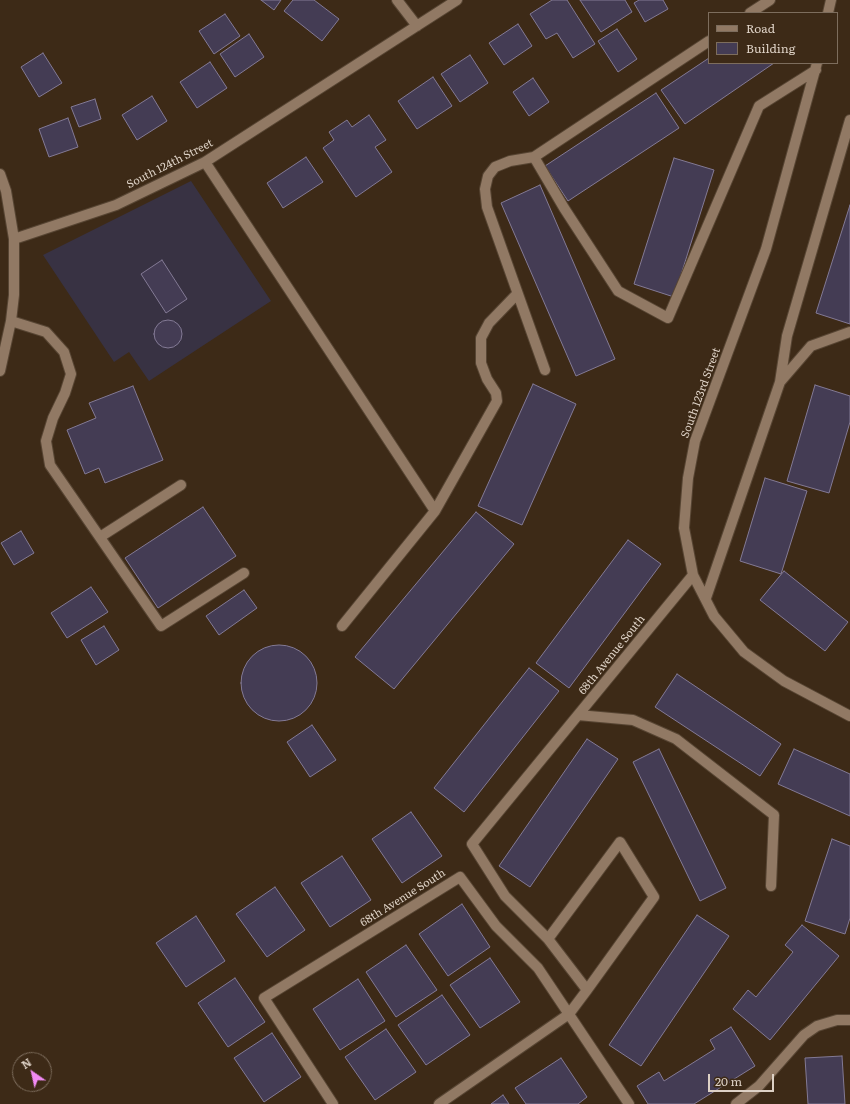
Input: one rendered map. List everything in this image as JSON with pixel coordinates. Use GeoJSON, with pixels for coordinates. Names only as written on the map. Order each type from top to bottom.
{"type":"FeatureCollection","features":[{"type":"Feature","properties":{"kind":"street"},"geometry":{"type":"LineString","coordinates":[[397,0],[417,26]]}},
{"type":"Feature","properties":{"kind":"street","name":"South 124th Street"},"geometry":{"type":"LineString","coordinates":[[14,239],[116,204],[205,162],[457,0]]}},
{"type":"Feature","properties":{"kind":"street"},"geometry":{"type":"LineString","coordinates":[[752,12],[770,0]]}},
{"type":"Feature","properties":{"kind":"street"},"geometry":{"type":"LineString","coordinates":[[828,12],[831,0]]}},
{"type":"Feature","properties":{"kind":"street"},"geometry":{"type":"LineString","coordinates":[[545,370],[487,208],[485,189],[488,176],[495,167],[510,161],[534,157],[708,41]]}},
{"type":"Feature","properties":{"kind":"street"},"geometry":{"type":"LineString","coordinates":[[534,157],[564,208],[618,292],[668,318],[759,106],[817,67]]}},
{"type":"Feature","properties":{"kind":"street","name":"South 123rd Street"},"geometry":{"type":"LineString","coordinates":[[817,67],[766,249],[695,441],[688,478],[684,528],[693,575],[714,616],[744,652],[784,681],[850,716]]}},
{"type":"Feature","properties":{"kind":"street"},"geometry":{"type":"LineString","coordinates":[[706,598],[780,382],[787,336],[850,120]]}},
{"type":"Feature","properties":{"kind":"street"},"geometry":{"type":"LineString","coordinates":[[205,162],[436,511]]}},
{"type":"Feature","properties":{"kind":"street"},"geometry":{"type":"LineString","coordinates":[[0,174],[6,191],[14,239],[14,295],[11,321],[0,371]]}},
{"type":"Feature","properties":{"kind":"street"},"geometry":{"type":"LineString","coordinates":[[342,626],[436,511],[497,401],[496,393],[486,379],[481,363],[481,338],[489,323],[517,294]]}},
{"type":"Feature","properties":{"kind":"street"},"geometry":{"type":"LineString","coordinates":[[11,321],[46,332],[64,352],[71,374],[65,393],[52,418],[46,441],[50,465],[161,626],[244,573]]}},
{"type":"Feature","properties":{"kind":"street"},"geometry":{"type":"LineString","coordinates":[[780,382],[811,346],[850,332]]}},
{"type":"Feature","properties":{"kind":"street"},"geometry":{"type":"LineString","coordinates":[[100,537],[181,485]]}},
{"type":"Feature","properties":{"kind":"street","name":"68th Avenue South"},"geometry":{"type":"LineString","coordinates":[[548,939],[505,896],[472,844],[693,575]]}},
{"type":"Feature","properties":{"kind":"street"},"geometry":{"type":"LineString","coordinates":[[578,715],[633,720],[676,739],[774,815],[771,886]]}},
{"type":"Feature","properties":{"kind":"street"},"geometry":{"type":"LineString","coordinates":[[439,1104],[569,1014],[587,990],[654,897],[620,842],[548,939],[587,990]]}},
{"type":"Feature","properties":{"kind":"street","name":"68th Avenue South"},"geometry":{"type":"LineString","coordinates":[[333,1104],[264,998],[460,877],[496,926],[538,968],[629,1104]]}},
{"type":"Feature","properties":{"kind":"street"},"geometry":{"type":"LineString","coordinates":[[736,1104],[759,1086],[804,1035],[817,1026],[837,1020],[850,1020]]}},
{"type":"Feature","properties":{"kind":"shaded area"},"geometry":{"type":"Polygon","coordinates":[[[191,181],[271,301],[149,381],[129,352],[114,362],[43,255],[191,181]]]}},
{"type":"Feature","properties":{"kind":"building"},"geometry":{"type":"Polygon","coordinates":[[[261,0],[281,0],[274,10],[261,0]]]}},
{"type":"Feature","properties":{"kind":"building"},"geometry":{"type":"Polygon","coordinates":[[[293,0],[314,0],[339,19],[322,41],[284,11],[293,0]]]}},
{"type":"Feature","properties":{"kind":"building"},"geometry":{"type":"Polygon","coordinates":[[[552,0],[567,0],[595,44],[573,58],[557,33],[546,39],[530,14],[552,0]]]}},
{"type":"Feature","properties":{"kind":"building"},"geometry":{"type":"Polygon","coordinates":[[[580,0],[625,0],[632,12],[601,32],[580,0]]]}},
{"type":"Feature","properties":{"kind":"building"},"geometry":{"type":"Polygon","coordinates":[[[639,0],[663,0],[668,9],[645,22],[634,3],[639,0]]]}},
{"type":"Feature","properties":{"kind":"building"},"geometry":{"type":"Polygon","coordinates":[[[225,14],[240,36],[214,54],[199,31],[225,14]]]}},
{"type":"Feature","properties":{"kind":"building"},"geometry":{"type":"Polygon","coordinates":[[[518,24],[532,46],[504,65],[489,43],[518,24]]]}},
{"type":"Feature","properties":{"kind":"building"},"geometry":{"type":"Polygon","coordinates":[[[617,29],[637,59],[618,72],[598,41],[617,29]]]}},
{"type":"Feature","properties":{"kind":"building"},"geometry":{"type":"Polygon","coordinates":[[[249,34],[264,57],[235,77],[220,54],[249,34]]]}},
{"type":"Feature","properties":{"kind":"building"},"geometry":{"type":"Polygon","coordinates":[[[43,53],[62,83],[39,97],[21,67],[43,53]]]}},
{"type":"Feature","properties":{"kind":"building"},"geometry":{"type":"Polygon","coordinates":[[[470,55],[488,83],[460,102],[441,74],[470,55]]]}},
{"type":"Feature","properties":{"kind":"building"},"geometry":{"type":"Polygon","coordinates":[[[708,59],[708,64],[773,64],[685,124],[661,90],[708,59]]]}},
{"type":"Feature","properties":{"kind":"building"},"geometry":{"type":"Polygon","coordinates":[[[210,62],[227,88],[197,108],[180,82],[210,62]]]}},
{"type":"Feature","properties":{"kind":"building"},"geometry":{"type":"Polygon","coordinates":[[[433,77],[452,106],[417,129],[398,101],[433,77]]]}},
{"type":"Feature","properties":{"kind":"building"},"geometry":{"type":"Polygon","coordinates":[[[533,78],[549,102],[529,116],[513,92],[533,78]]]}},
{"type":"Feature","properties":{"kind":"building"},"geometry":{"type":"Polygon","coordinates":[[[656,93],[679,128],[568,201],[545,166],[656,93]]]}},
{"type":"Feature","properties":{"kind":"building"},"geometry":{"type":"Polygon","coordinates":[[[152,96],[167,121],[137,140],[122,115],[152,96]]]}},
{"type":"Feature","properties":{"kind":"building"},"geometry":{"type":"Polygon","coordinates":[[[95,99],[101,119],[79,127],[71,107],[95,99]]]}},
{"type":"Feature","properties":{"kind":"building"},"geometry":{"type":"Polygon","coordinates":[[[369,115],[386,140],[375,147],[392,172],[356,197],[323,148],[334,140],[329,132],[347,120],[352,127],[369,115]]]}},
{"type":"Feature","properties":{"kind":"building"},"geometry":{"type":"Polygon","coordinates":[[[68,118],[78,147],[49,157],[39,129],[68,118]]]}},
{"type":"Feature","properties":{"kind":"building"},"geometry":{"type":"Polygon","coordinates":[[[306,157],[323,182],[283,208],[267,183],[306,157]]]}},
{"type":"Feature","properties":{"kind":"building"},"geometry":{"type":"Polygon","coordinates":[[[674,158],[714,170],[674,297],[634,284],[674,158]]]}},
{"type":"Feature","properties":{"kind":"building"},"geometry":{"type":"Polygon","coordinates":[[[540,185],[615,359],[576,376],[501,203],[540,185]]]}},
{"type":"Feature","properties":{"kind":"building"},"geometry":{"type":"Polygon","coordinates":[[[850,205],[850,324],[816,313],[850,205]]]}},
{"type":"Feature","properties":{"kind":"building"},"geometry":{"type":"Polygon","coordinates":[[[162,260],[187,299],[166,313],[141,274],[162,260]]]}},
{"type":"Feature","properties":{"kind":"building"},"geometry":{"type":"Polygon","coordinates":[[[168,320],[174,321],[178,324],[181,328],[181,340],[178,344],[174,347],[168,348],[162,347],[158,344],[155,340],[154,334],[155,328],[158,324],[162,321],[168,320]]]}},
{"type":"Feature","properties":{"kind":"building"},"geometry":{"type":"Polygon","coordinates":[[[533,384],[576,404],[522,525],[478,506],[533,384]]]}},
{"type":"Feature","properties":{"kind":"building"},"geometry":{"type":"Polygon","coordinates":[[[815,385],[850,396],[850,422],[829,493],[787,481],[815,385]]]}},
{"type":"Feature","properties":{"kind":"building"},"geometry":{"type":"Polygon","coordinates":[[[133,386],[163,460],[105,483],[99,468],[85,474],[67,430],[96,418],[89,403],[133,386]]]}},
{"type":"Feature","properties":{"kind":"building"},"geometry":{"type":"Polygon","coordinates":[[[765,478],[807,491],[781,574],[740,561],[765,478]]]}},
{"type":"Feature","properties":{"kind":"building"},"geometry":{"type":"Polygon","coordinates":[[[203,507],[236,556],[158,608],[125,558],[203,507]]]}},
{"type":"Feature","properties":{"kind":"building"},"geometry":{"type":"Polygon","coordinates":[[[476,512],[514,544],[394,689],[355,657],[476,512]]]}},
{"type":"Feature","properties":{"kind":"building"},"geometry":{"type":"Polygon","coordinates":[[[21,531],[34,553],[14,565],[1,543],[21,531]]]}},
{"type":"Feature","properties":{"kind":"building"},"geometry":{"type":"Polygon","coordinates":[[[628,540],[661,564],[569,688],[536,663],[628,540]]]}},
{"type":"Feature","properties":{"kind":"building"},"geometry":{"type":"Polygon","coordinates":[[[784,571],[848,622],[825,651],[760,600],[784,571]]]}},
{"type":"Feature","properties":{"kind":"building"},"geometry":{"type":"Polygon","coordinates":[[[91,587],[108,612],[67,638],[51,613],[91,587]]]}},
{"type":"Feature","properties":{"kind":"building"},"geometry":{"type":"Polygon","coordinates":[[[244,590],[257,608],[219,635],[206,616],[244,590]]]}},
{"type":"Feature","properties":{"kind":"building"},"geometry":{"type":"Polygon","coordinates":[[[104,626],[119,650],[96,665],[81,640],[104,626]]]}},
{"type":"Feature","properties":{"kind":"building"},"geometry":{"type":"Polygon","coordinates":[[[271,645],[287,645],[300,651],[311,662],[317,675],[315,698],[300,715],[287,721],[271,721],[258,715],[243,698],[241,691],[241,675],[247,662],[264,647],[271,645]]]}},
{"type":"Feature","properties":{"kind":"building"},"geometry":{"type":"Polygon","coordinates":[[[529,668],[559,691],[464,812],[434,788],[529,668]]]}},
{"type":"Feature","properties":{"kind":"building"},"geometry":{"type":"Polygon","coordinates":[[[677,674],[781,744],[760,776],[655,707],[677,674]]]}},
{"type":"Feature","properties":{"kind":"building"},"geometry":{"type":"Polygon","coordinates":[[[312,725],[336,760],[310,777],[287,742],[312,725]]]}},
{"type":"Feature","properties":{"kind":"building"},"geometry":{"type":"Polygon","coordinates":[[[587,739],[618,759],[530,887],[499,866],[587,739]]]}},
{"type":"Feature","properties":{"kind":"building"},"geometry":{"type":"Polygon","coordinates":[[[659,749],[726,888],[700,901],[633,762],[659,749]]]}},
{"type":"Feature","properties":{"kind":"building"},"geometry":{"type":"Polygon","coordinates":[[[794,749],[850,774],[850,816],[778,784],[794,749]]]}},
{"type":"Feature","properties":{"kind":"building"},"geometry":{"type":"Polygon","coordinates":[[[411,812],[442,856],[402,883],[372,839],[411,812]]]}},
{"type":"Feature","properties":{"kind":"building"},"geometry":{"type":"Polygon","coordinates":[[[832,839],[850,846],[850,918],[845,934],[805,921],[832,839]]]}},
{"type":"Feature","properties":{"kind":"building"},"geometry":{"type":"Polygon","coordinates":[[[342,856],[371,900],[330,927],[301,883],[342,856]]]}},
{"type":"Feature","properties":{"kind":"building"},"geometry":{"type":"Polygon","coordinates":[[[275,887],[305,930],[267,957],[236,914],[275,887]]]}},
{"type":"Feature","properties":{"kind":"building"},"geometry":{"type":"Polygon","coordinates":[[[462,904],[490,947],[448,976],[419,934],[462,904]]]}},
{"type":"Feature","properties":{"kind":"building"},"geometry":{"type":"Polygon","coordinates":[[[697,915],[729,936],[641,1066],[609,1045],[697,915]]]}},
{"type":"Feature","properties":{"kind":"building"},"geometry":{"type":"Polygon","coordinates":[[[196,916],[225,961],[186,987],[156,943],[196,916]]]}},
{"type":"Feature","properties":{"kind":"building"},"geometry":{"type":"Polygon","coordinates":[[[802,925],[839,956],[770,1040],[733,1009],[748,990],[756,997],[793,952],[785,945],[802,925]]]}},
{"type":"Feature","properties":{"kind":"building"},"geometry":{"type":"Polygon","coordinates":[[[406,945],[437,990],[396,1017],[366,972],[406,945]]]}},
{"type":"Feature","properties":{"kind":"building"},"geometry":{"type":"Polygon","coordinates":[[[490,958],[520,1002],[480,1028],[450,985],[490,958]]]}},
{"type":"Feature","properties":{"kind":"building"},"geometry":{"type":"Polygon","coordinates":[[[235,978],[265,1022],[228,1047],[198,1003],[235,978]]]}},
{"type":"Feature","properties":{"kind":"building"},"geometry":{"type":"Polygon","coordinates":[[[358,979],[385,1021],[340,1050],[313,1009],[358,979]]]}},
{"type":"Feature","properties":{"kind":"building"},"geometry":{"type":"Polygon","coordinates":[[[442,995],[470,1035],[426,1065],[398,1025],[442,995]]]}},
{"type":"Feature","properties":{"kind":"building"},"geometry":{"type":"Polygon","coordinates":[[[731,1027],[755,1066],[694,1104],[648,1104],[637,1086],[659,1072],[664,1081],[715,1049],[710,1040],[731,1027]]]}},
{"type":"Feature","properties":{"kind":"building"},"geometry":{"type":"Polygon","coordinates":[[[386,1029],[416,1072],[375,1100],[345,1057],[386,1029]]]}},
{"type":"Feature","properties":{"kind":"building"},"geometry":{"type":"Polygon","coordinates":[[[272,1033],[301,1077],[264,1102],[234,1058],[272,1033]]]}},
{"type":"Feature","properties":{"kind":"building"},"geometry":{"type":"Polygon","coordinates":[[[842,1056],[845,1104],[808,1104],[805,1058],[842,1056]]]}},
{"type":"Feature","properties":{"kind":"building"},"geometry":{"type":"Polygon","coordinates":[[[561,1058],[587,1097],[578,1104],[526,1104],[515,1088],[561,1058]]]}},
{"type":"Feature","properties":{"kind":"building"},"geometry":{"type":"Polygon","coordinates":[[[503,1095],[509,1104],[491,1104],[503,1095]]]}}]}
